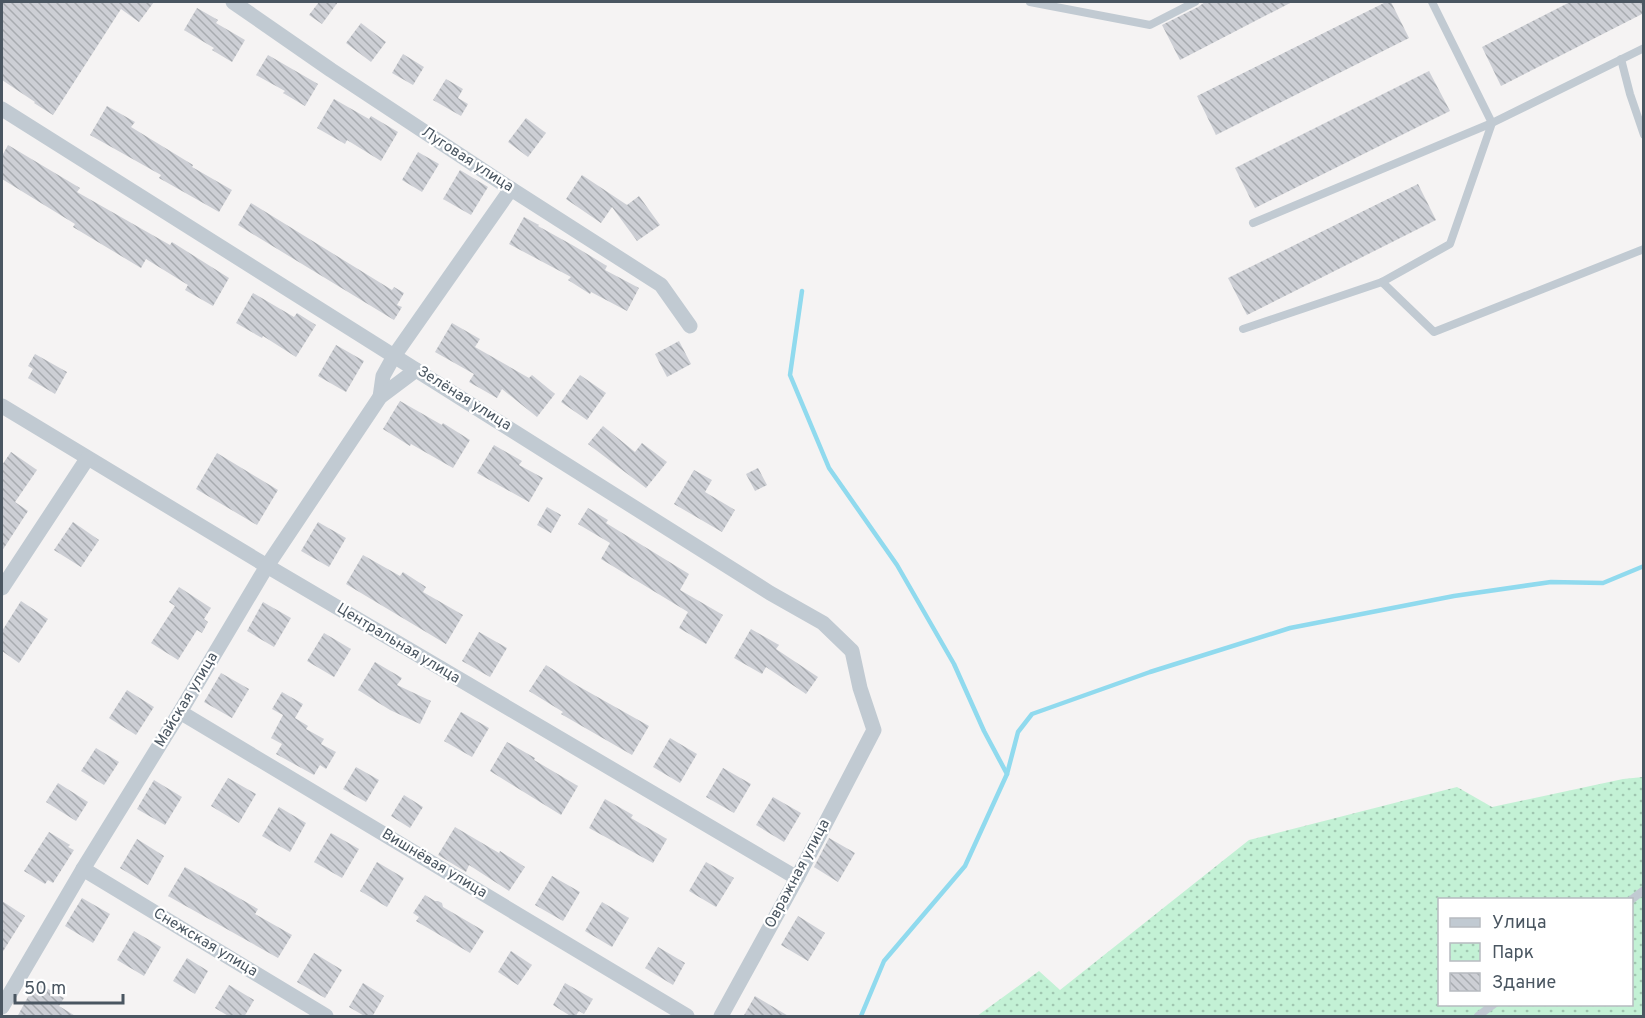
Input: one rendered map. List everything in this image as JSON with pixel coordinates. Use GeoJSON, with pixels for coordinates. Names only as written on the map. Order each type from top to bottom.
{"type":"FeatureCollection","features":[{"type":"Feature","properties":{"kind":"street","name":"Луговая улица"},"geometry":{"type":"LineString","coordinates":[[233,2],[341,77],[661,285],[690,326]]}},
{"type":"Feature","properties":{"kind":"street","name":"Зелёная улица"},"geometry":{"type":"LineString","coordinates":[[2,109],[770,592],[823,623],[852,651],[860,688],[874,730]]}},
{"type":"Feature","properties":{"kind":"street"},"geometry":{"type":"LineString","coordinates":[[380,397],[383,376],[394,356],[511,189]]}},
{"type":"Feature","properties":{"kind":"street"},"geometry":{"type":"LineString","coordinates":[[380,397],[416,370]]}},
{"type":"Feature","properties":{"kind":"street","name":"Майская улица"},"geometry":{"type":"LineString","coordinates":[[2,1007],[267,566],[380,397]]}},
{"type":"Feature","properties":{"kind":"street","name":"Центральная улица"},"geometry":{"type":"LineString","coordinates":[[2,406],[267,566],[797,878]]}},
{"type":"Feature","properties":{"kind":"street"},"geometry":{"type":"LineString","coordinates":[[2,588],[87,459]]}},
{"type":"Feature","properties":{"kind":"street","name":"Вишнёвая улица"},"geometry":{"type":"LineString","coordinates":[[180,712],[687,1017]]}},
{"type":"Feature","properties":{"kind":"street","name":"Овражная улица"},"geometry":{"type":"LineString","coordinates":[[721,1017],[874,730]]}},
{"type":"Feature","properties":{"kind":"street","name":"Снежская улица"},"geometry":{"type":"LineString","coordinates":[[83,869],[326,1017]]}},
{"type":"Feature","properties":{"kind":"lane"},"geometry":{"type":"LineString","coordinates":[[1030,2],[1150,25],[1195,2]]}},
{"type":"Feature","properties":{"kind":"lane"},"geometry":{"type":"LineString","coordinates":[[1243,329],[1382,282],[1450,244],[1492,123],[1432,2]]}},
{"type":"Feature","properties":{"kind":"lane"},"geometry":{"type":"LineString","coordinates":[[1253,223],[1492,123],[1644,48]]}},
{"type":"Feature","properties":{"kind":"lane"},"geometry":{"type":"LineString","coordinates":[[1621,59],[1644,135]]}},
{"type":"Feature","properties":{"kind":"lane"},"geometry":{"type":"LineString","coordinates":[[1382,282],[1434,332],[1644,249]]}},
{"type":"Feature","properties":{"kind":"lane"},"geometry":{"type":"LineString","coordinates":[[1478,1017],[1493,1006]]}},
{"type":"Feature","properties":{"kind":"green space"},"geometry":{"type":"Polygon","coordinates":[[[1643,777],[1643,1016],[977,1016],[1039,971],[1060,990],[1249,840],[1457,787],[1492,807],[1623,779],[1643,777]]]}},
{"type":"Feature","properties":{"kind":"building"},"geometry":{"type":"Polygon","coordinates":[[[2,2],[154,2],[139,22],[121,9],[53,115],[2,80],[2,2]]]}},
{"type":"Feature","properties":{"kind":"building"},"geometry":{"type":"Polygon","coordinates":[[[319,2],[338,2],[322,24],[309,15],[319,2]]]}},
{"type":"Feature","properties":{"kind":"building"},"geometry":{"type":"Polygon","coordinates":[[[1205,2],[1292,2],[1180,60],[1162,25],[1205,2]]]}},
{"type":"Feature","properties":{"kind":"building"},"geometry":{"type":"Polygon","coordinates":[[[1386,2],[1391,2],[1409,38],[1216,135],[1197,96],[1386,2]]]}},
{"type":"Feature","properties":{"kind":"building"},"geometry":{"type":"Polygon","coordinates":[[[1570,2],[1644,2],[1644,13],[1501,86],[1482,47],[1570,2]]]}},
{"type":"Feature","properties":{"kind":"building"},"geometry":{"type":"Polygon","coordinates":[[[197,8],[218,20],[216,23],[245,40],[232,62],[184,30],[197,8]]]}},
{"type":"Feature","properties":{"kind":"building"},"geometry":{"type":"Polygon","coordinates":[[[361,23],[386,42],[371,62],[346,43],[361,23]]]}},
{"type":"Feature","properties":{"kind":"building"},"geometry":{"type":"Polygon","coordinates":[[[403,54],[424,67],[413,85],[392,73],[403,54]]]}},
{"type":"Feature","properties":{"kind":"building"},"geometry":{"type":"Polygon","coordinates":[[[268,55],[318,84],[305,106],[283,93],[285,91],[256,75],[268,55]]]}},
{"type":"Feature","properties":{"kind":"building"},"geometry":{"type":"Polygon","coordinates":[[[1429,71],[1450,111],[1255,208],[1235,168],[1429,71]]]}},
{"type":"Feature","properties":{"kind":"building"},"geometry":{"type":"Polygon","coordinates":[[[446,79],[463,89],[458,98],[468,104],[461,116],[433,100],[446,79]]]}},
{"type":"Feature","properties":{"kind":"building"},"geometry":{"type":"Polygon","coordinates":[[[334,99],[369,119],[371,116],[398,132],[381,161],[347,140],[345,144],[317,128],[334,99]]]}},
{"type":"Feature","properties":{"kind":"building"},"geometry":{"type":"Polygon","coordinates":[[[107,106],[135,122],[131,127],[232,190],[219,212],[159,178],[161,175],[90,135],[107,106]]]}},
{"type":"Feature","properties":{"kind":"building"},"geometry":{"type":"Polygon","coordinates":[[[526,118],[546,133],[528,157],[508,142],[526,118]]]}},
{"type":"Feature","properties":{"kind":"building"},"geometry":{"type":"Polygon","coordinates":[[[8,145],[80,188],[77,192],[170,245],[172,242],[229,278],[213,306],[185,290],[188,285],[146,259],[141,268],[73,227],[75,224],[2,179],[2,156],[8,145]]]}},
{"type":"Feature","properties":{"kind":"building"},"geometry":{"type":"Polygon","coordinates":[[[418,152],[439,164],[422,192],[402,180],[418,152]]]}},
{"type":"Feature","properties":{"kind":"building"},"geometry":{"type":"Polygon","coordinates":[[[460,170],[488,187],[471,215],[443,199],[460,170]]]}},
{"type":"Feature","properties":{"kind":"building"},"geometry":{"type":"Polygon","coordinates":[[[582,175],[627,205],[639,196],[660,225],[637,241],[612,207],[601,223],[566,199],[582,175]]]}},
{"type":"Feature","properties":{"kind":"building"},"geometry":{"type":"Polygon","coordinates":[[[1418,184],[1436,220],[1247,315],[1228,278],[1418,184]]]}},
{"type":"Feature","properties":{"kind":"building"},"geometry":{"type":"Polygon","coordinates":[[[251,203],[392,290],[394,287],[404,293],[397,305],[402,307],[394,320],[238,225],[251,203]]]}},
{"type":"Feature","properties":{"kind":"building"},"geometry":{"type":"Polygon","coordinates":[[[524,217],[607,266],[605,270],[639,288],[627,311],[591,292],[590,294],[568,280],[571,277],[509,244],[524,217]]]}},
{"type":"Feature","properties":{"kind":"building"},"geometry":{"type":"Polygon","coordinates":[[[253,293],[294,317],[297,313],[316,325],[296,357],[263,336],[262,338],[236,323],[253,293]]]}},
{"type":"Feature","properties":{"kind":"building"},"geometry":{"type":"Polygon","coordinates":[[[452,323],[480,339],[475,347],[529,378],[532,375],[555,394],[537,417],[502,389],[497,398],[469,382],[474,374],[435,352],[452,323]]]}},
{"type":"Feature","properties":{"kind":"building"},"geometry":{"type":"Polygon","coordinates":[[[679,341],[691,364],[667,377],[655,354],[679,341]]]}},
{"type":"Feature","properties":{"kind":"building"},"geometry":{"type":"Polygon","coordinates":[[[336,345],[364,361],[346,392],[318,376],[336,345]]]}},
{"type":"Feature","properties":{"kind":"building"},"geometry":{"type":"Polygon","coordinates":[[[35,354],[67,372],[55,394],[28,378],[33,369],[28,366],[35,354]]]}},
{"type":"Feature","properties":{"kind":"building"},"geometry":{"type":"Polygon","coordinates":[[[580,375],[606,393],[587,420],[561,402],[580,375]]]}},
{"type":"Feature","properties":{"kind":"building"},"geometry":{"type":"Polygon","coordinates":[[[400,401],[470,440],[453,468],[383,429],[400,401]]]}},
{"type":"Feature","properties":{"kind":"building"},"geometry":{"type":"Polygon","coordinates":[[[603,426],[635,452],[642,443],[667,462],[646,488],[588,444],[603,426]]]}},
{"type":"Feature","properties":{"kind":"building"},"geometry":{"type":"Polygon","coordinates":[[[494,445],[522,461],[519,465],[543,478],[529,502],[477,473],[494,445]]]}},
{"type":"Feature","properties":{"kind":"building"},"geometry":{"type":"Polygon","coordinates":[[[11,452],[37,470],[15,502],[28,511],[2,551],[2,465],[11,452]]]}},
{"type":"Feature","properties":{"kind":"building"},"geometry":{"type":"Polygon","coordinates":[[[217,453],[278,490],[257,525],[196,489],[217,453]]]}},
{"type":"Feature","properties":{"kind":"building"},"geometry":{"type":"Polygon","coordinates":[[[758,468],[767,485],[755,491],[746,474],[758,468]]]}},
{"type":"Feature","properties":{"kind":"building"},"geometry":{"type":"Polygon","coordinates":[[[694,470],[712,480],[705,492],[735,510],[722,532],[674,504],[694,470]]]}},
{"type":"Feature","properties":{"kind":"building"},"geometry":{"type":"Polygon","coordinates":[[[547,507],[561,515],[551,533],[537,525],[547,507]]]}},
{"type":"Feature","properties":{"kind":"building"},"geometry":{"type":"Polygon","coordinates":[[[588,508],[608,520],[606,523],[689,574],[680,590],[723,615],[706,644],[679,628],[688,612],[601,559],[610,543],[578,524],[588,508]]]}},
{"type":"Feature","properties":{"kind":"building"},"geometry":{"type":"Polygon","coordinates":[[[73,522],[99,540],[81,567],[54,550],[73,522]]]}},
{"type":"Feature","properties":{"kind":"building"},"geometry":{"type":"Polygon","coordinates":[[[318,522],[346,538],[329,567],[301,551],[318,522]]]}},
{"type":"Feature","properties":{"kind":"building"},"geometry":{"type":"Polygon","coordinates":[[[363,555],[400,576],[403,572],[426,587],[423,592],[463,615],[446,644],[346,584],[363,555]]]}},
{"type":"Feature","properties":{"kind":"building"},"geometry":{"type":"Polygon","coordinates":[[[179,587],[211,608],[204,619],[208,622],[202,633],[197,630],[178,660],[151,643],[175,606],[169,602],[179,587]]]}},
{"type":"Feature","properties":{"kind":"building"},"geometry":{"type":"Polygon","coordinates":[[[21,601],[48,619],[19,663],[2,651],[2,631],[21,601]]]}},
{"type":"Feature","properties":{"kind":"building"},"geometry":{"type":"Polygon","coordinates":[[[263,602],[291,618],[274,647],[247,631],[263,602]]]}},
{"type":"Feature","properties":{"kind":"building"},"geometry":{"type":"Polygon","coordinates":[[[751,629],[779,645],[776,649],[818,677],[806,694],[766,667],[762,674],[734,658],[751,629]]]}},
{"type":"Feature","properties":{"kind":"building"},"geometry":{"type":"Polygon","coordinates":[[[479,632],[507,648],[490,677],[462,661],[479,632]]]}},
{"type":"Feature","properties":{"kind":"building"},"geometry":{"type":"Polygon","coordinates":[[[324,633],[351,649],[334,677],[307,661],[324,633]]]}},
{"type":"Feature","properties":{"kind":"building"},"geometry":{"type":"Polygon","coordinates":[[[375,662],[402,678],[397,685],[431,701],[420,724],[390,710],[358,690],[375,662]]]}},
{"type":"Feature","properties":{"kind":"building"},"geometry":{"type":"Polygon","coordinates":[[[546,665],[649,726],[632,755],[561,714],[563,712],[529,691],[546,665]]]}},
{"type":"Feature","properties":{"kind":"building"},"geometry":{"type":"Polygon","coordinates":[[[221,673],[249,689],[232,718],[204,702],[221,673]]]}},
{"type":"Feature","properties":{"kind":"building"},"geometry":{"type":"Polygon","coordinates":[[[127,690],[154,707],[136,735],[109,718],[127,690]]]}},
{"type":"Feature","properties":{"kind":"building"},"geometry":{"type":"Polygon","coordinates":[[[282,692],[303,704],[295,718],[308,726],[306,729],[324,739],[321,744],[336,752],[326,769],[320,765],[314,775],[276,754],[282,744],[271,738],[283,715],[272,709],[282,692]]]}},
{"type":"Feature","properties":{"kind":"building"},"geometry":{"type":"Polygon","coordinates":[[[461,712],[489,728],[472,757],[444,741],[461,712]]]}},
{"type":"Feature","properties":{"kind":"building"},"geometry":{"type":"Polygon","coordinates":[[[670,738],[697,754],[680,783],[653,767],[670,738]]]}},
{"type":"Feature","properties":{"kind":"building"},"geometry":{"type":"Polygon","coordinates":[[[507,742],[578,786],[561,815],[490,771],[507,742]]]}},
{"type":"Feature","properties":{"kind":"building"},"geometry":{"type":"Polygon","coordinates":[[[96,748],[119,762],[104,785],[81,771],[96,748]]]}},
{"type":"Feature","properties":{"kind":"building"},"geometry":{"type":"Polygon","coordinates":[[[356,767],[379,780],[366,802],[343,789],[356,767]]]}},
{"type":"Feature","properties":{"kind":"building"},"geometry":{"type":"Polygon","coordinates":[[[723,768],[751,784],[734,813],[706,797],[723,768]]]}},
{"type":"Feature","properties":{"kind":"building"},"geometry":{"type":"Polygon","coordinates":[[[228,778],[256,794],[239,823],[211,806],[228,778]]]}},
{"type":"Feature","properties":{"kind":"building"},"geometry":{"type":"Polygon","coordinates":[[[154,780],[182,797],[165,825],[137,809],[154,780]]]}},
{"type":"Feature","properties":{"kind":"building"},"geometry":{"type":"Polygon","coordinates":[[[58,783],[88,802],[76,821],[46,802],[58,783]]]}},
{"type":"Feature","properties":{"kind":"building"},"geometry":{"type":"Polygon","coordinates":[[[404,795],[423,807],[410,828],[391,816],[404,795]]]}},
{"type":"Feature","properties":{"kind":"building"},"geometry":{"type":"Polygon","coordinates":[[[773,797],[801,813],[784,842],[756,825],[773,797]]]}},
{"type":"Feature","properties":{"kind":"building"},"geometry":{"type":"Polygon","coordinates":[[[605,799],[633,815],[631,818],[667,839],[653,863],[589,828],[605,799]]]}},
{"type":"Feature","properties":{"kind":"building"},"geometry":{"type":"Polygon","coordinates":[[[279,807],[306,823],[290,852],[262,836],[279,807]]]}},
{"type":"Feature","properties":{"kind":"building"},"geometry":{"type":"Polygon","coordinates":[[[455,827],[525,867],[509,891],[469,865],[466,872],[438,855],[455,827]]]}},
{"type":"Feature","properties":{"kind":"building"},"geometry":{"type":"Polygon","coordinates":[[[49,832],[74,850],[53,883],[48,880],[45,884],[24,871],[49,832]]]}},
{"type":"Feature","properties":{"kind":"building"},"geometry":{"type":"Polygon","coordinates":[[[331,833],[359,849],[342,878],[314,862],[331,833]]]}},
{"type":"Feature","properties":{"kind":"building"},"geometry":{"type":"Polygon","coordinates":[[[829,838],[855,853],[838,882],[814,867],[829,838]]]}},
{"type":"Feature","properties":{"kind":"building"},"geometry":{"type":"Polygon","coordinates":[[[137,839],[164,856],[148,885],[120,868],[137,839]]]}},
{"type":"Feature","properties":{"kind":"building"},"geometry":{"type":"Polygon","coordinates":[[[377,862],[404,878],[387,907],[360,891],[377,862]]]}},
{"type":"Feature","properties":{"kind":"building"},"geometry":{"type":"Polygon","coordinates":[[[706,862],[734,878],[716,907],[689,891],[706,862]]]}},
{"type":"Feature","properties":{"kind":"building"},"geometry":{"type":"Polygon","coordinates":[[[185,867],[258,909],[255,914],[292,935],[278,958],[168,896],[185,867]]]}},
{"type":"Feature","properties":{"kind":"building"},"geometry":{"type":"Polygon","coordinates":[[[552,876],[580,892],[563,921],[535,905],[552,876]]]}},
{"type":"Feature","properties":{"kind":"building"},"geometry":{"type":"Polygon","coordinates":[[[425,895],[442,903],[443,907],[484,931],[470,953],[416,921],[419,917],[413,913],[425,895]]]}},
{"type":"Feature","properties":{"kind":"building"},"geometry":{"type":"Polygon","coordinates":[[[82,898],[110,914],[93,943],[65,926],[82,898]]]}},
{"type":"Feature","properties":{"kind":"building"},"geometry":{"type":"Polygon","coordinates":[[[2,901],[25,916],[2,953],[2,901]]]}},
{"type":"Feature","properties":{"kind":"building"},"geometry":{"type":"Polygon","coordinates":[[[602,902],[629,918],[612,947],[585,931],[602,902]]]}},
{"type":"Feature","properties":{"kind":"building"},"geometry":{"type":"Polygon","coordinates":[[[798,916],[825,933],[808,961],[781,945],[798,916]]]}},
{"type":"Feature","properties":{"kind":"building"},"geometry":{"type":"Polygon","coordinates":[[[134,931],[161,947],[144,976],[117,960],[134,931]]]}},
{"type":"Feature","properties":{"kind":"building"},"geometry":{"type":"Polygon","coordinates":[[[658,947],[685,963],[673,985],[645,968],[658,947]]]}},
{"type":"Feature","properties":{"kind":"building"},"geometry":{"type":"Polygon","coordinates":[[[511,951],[532,965],[518,985],[498,972],[511,951]]]}},
{"type":"Feature","properties":{"kind":"building"},"geometry":{"type":"Polygon","coordinates":[[[314,953],[342,970],[325,998],[297,982],[314,953]]]}},
{"type":"Feature","properties":{"kind":"building"},"geometry":{"type":"Polygon","coordinates":[[[187,958],[208,971],[195,994],[173,981],[187,958]]]}},
{"type":"Feature","properties":{"kind":"building"},"geometry":{"type":"Polygon","coordinates":[[[36,982],[64,998],[59,1006],[77,1017],[17,1017],[36,982]]]}},
{"type":"Feature","properties":{"kind":"building"},"geometry":{"type":"Polygon","coordinates":[[[363,983],[384,996],[372,1017],[366,1017],[349,1007],[363,983]]]}},
{"type":"Feature","properties":{"kind":"building"},"geometry":{"type":"Polygon","coordinates":[[[565,983],[593,999],[584,1014],[579,1011],[575,1017],[572,1017],[553,1005],[565,983]]]}},
{"type":"Feature","properties":{"kind":"building"},"geometry":{"type":"Polygon","coordinates":[[[229,985],[254,1000],[244,1017],[230,1017],[215,1008],[229,985]]]}},
{"type":"Feature","properties":{"kind":"building"},"geometry":{"type":"Polygon","coordinates":[[[755,996],[790,1017],[743,1017],[755,996]]]}},
{"type":"Feature","properties":{"kind":"waterway"},"geometry":{"type":"LineString","coordinates":[[802,291],[790,375],[829,468],[897,565],[954,664],[984,731],[1007,774]]}},
{"type":"Feature","properties":{"kind":"waterway"},"geometry":{"type":"LineString","coordinates":[[861,1016],[884,961],[965,866],[1007,774],[1018,732],[1032,714],[1150,672],[1290,628],[1454,596],[1551,582],[1603,583],[1644,566]]}}]}
